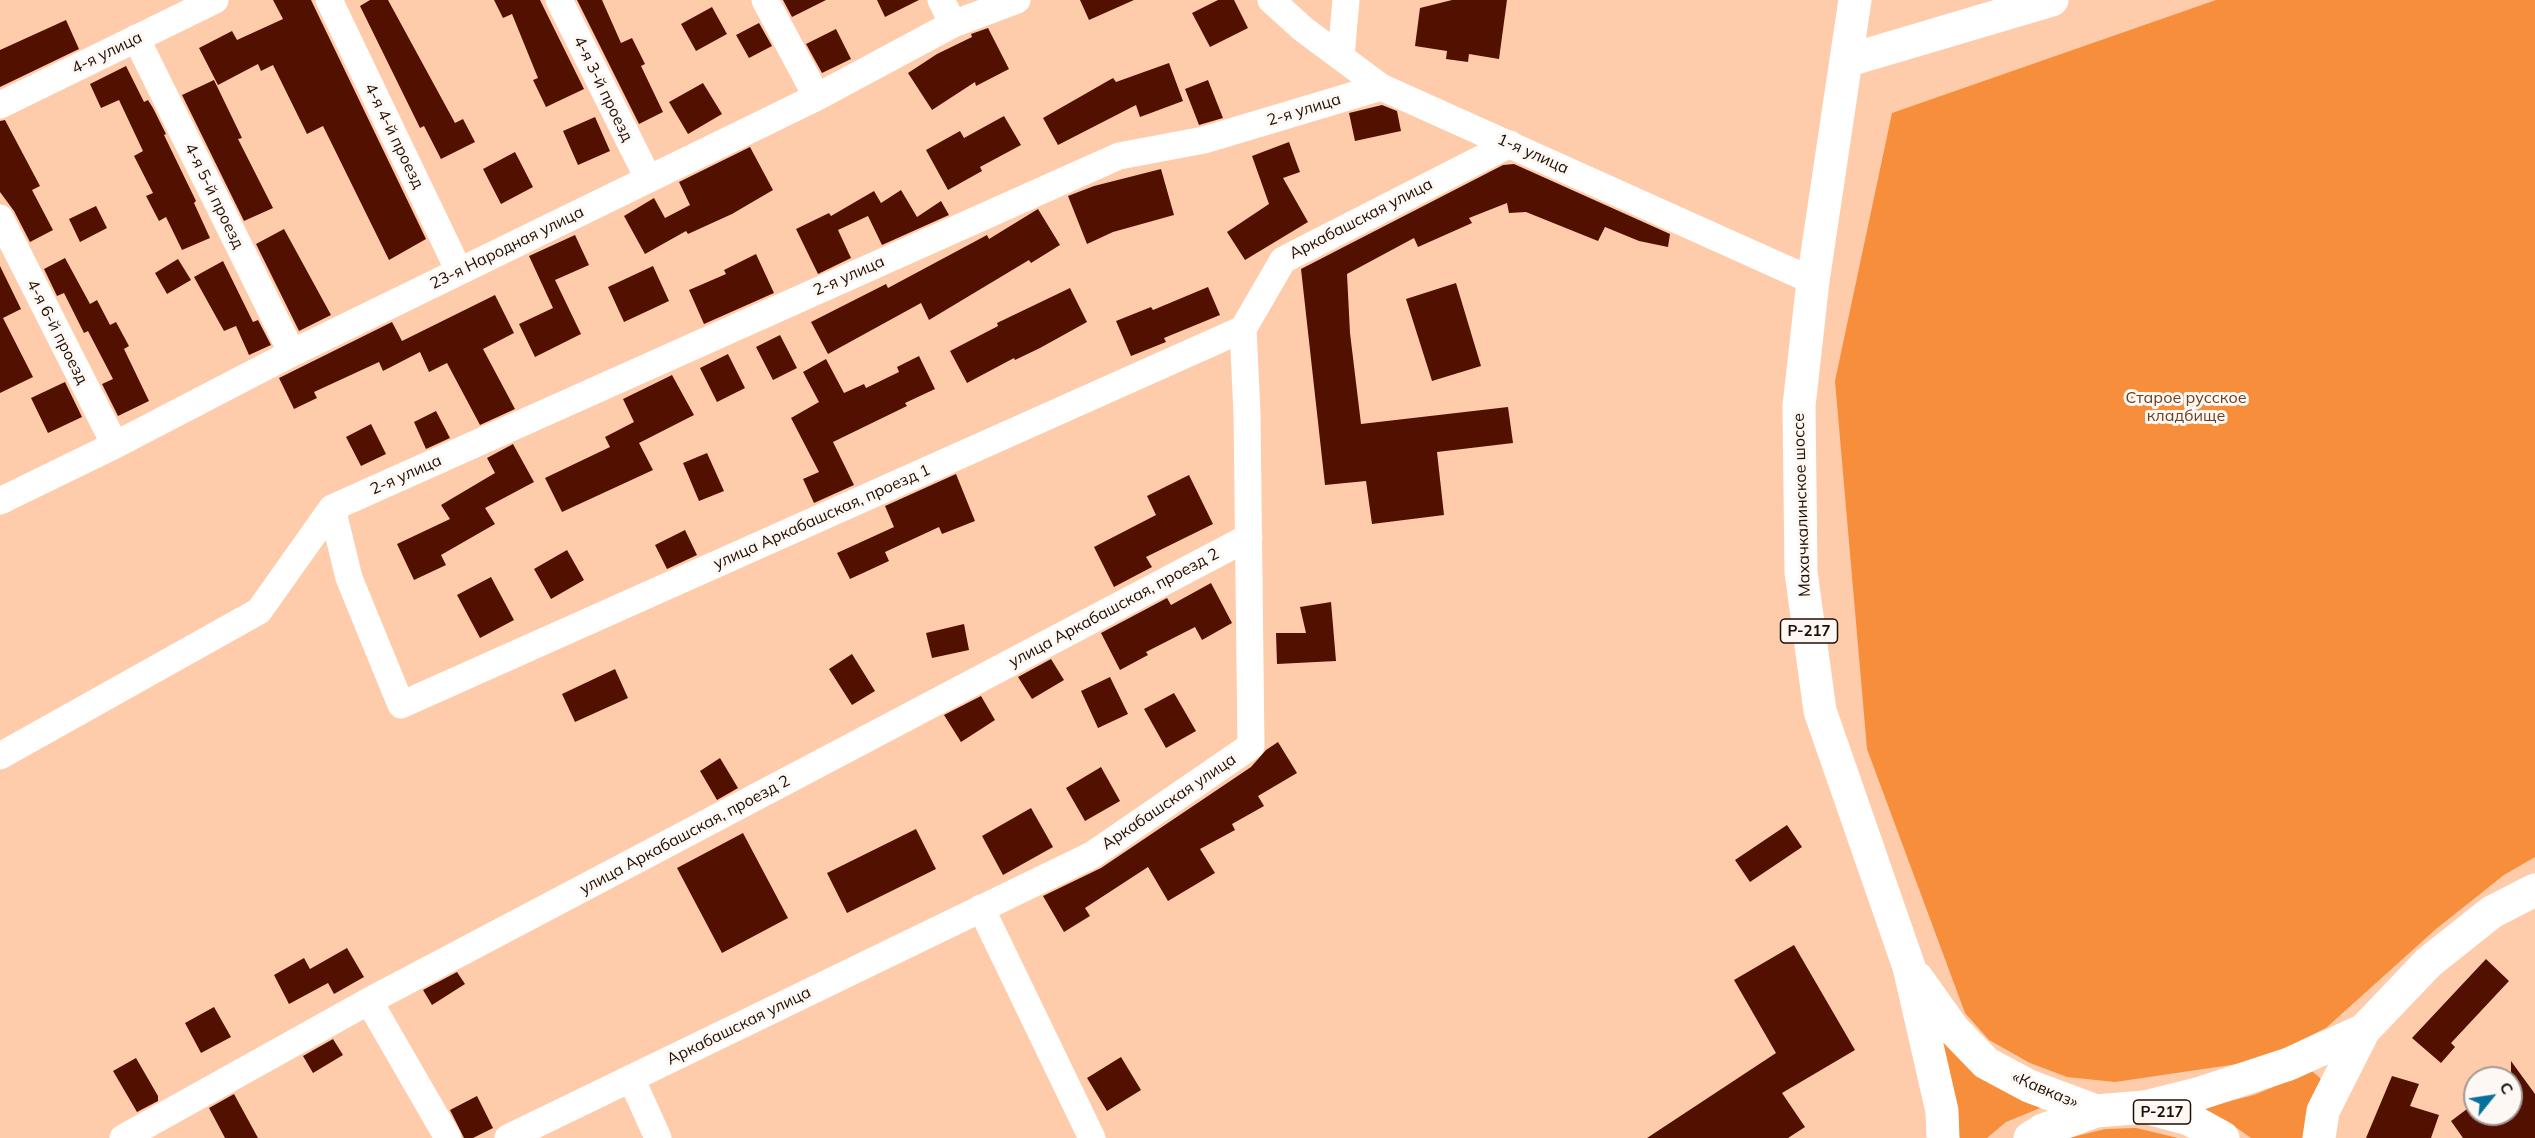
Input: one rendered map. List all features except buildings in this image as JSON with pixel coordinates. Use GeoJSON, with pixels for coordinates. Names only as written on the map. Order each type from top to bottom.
{"type":"FeatureCollection","features":[{"type":"Feature","properties":{"kind":"main road","name":"Махачкалинское шоссе"},"geometry":{"type":"LineString","coordinates":[[1855,0],[1814,281],[1799,406],[1801,572],[1820,711],[1909,967],[1942,1112],[1943,1138]]}},
{"type":"Feature","properties":{"kind":"main road"},"geometry":{"type":"LineString","coordinates":[[1846,61],[2052,0]]}},
{"type":"Feature","properties":{"kind":"main road"},"geometry":{"type":"LineString","coordinates":[[2319,1138],[2323,1111],[2364,1030],[2429,962],[2492,912],[2535,890]]}},
{"type":"Feature","properties":{"kind":"main road","name":"«Кавказ»"},"geometry":{"type":"LineString","coordinates":[[1909,967],[1954,1030],[1986,1063],[2029,1086],[2096,1112],[2145,1107],[2189,1119],[2223,1138]]}},
{"type":"Feature","properties":{"kind":"main road","name":"Р-217"},"geometry":{"type":"LineString","coordinates":[[2145,1107],[2200,1093],[2289,1064],[2364,1030]]}},
{"type":"Feature","properties":{"kind":"main road","name":"Р-217"},"geometry":{"type":"LineString","coordinates":[[2030,1138],[2043,1130],[2096,1112]]}},
{"type":"Feature","properties":{"kind":"street","name":"4-я улица"},"geometry":{"type":"LineString","coordinates":[[0,105],[214,0]]}},
{"type":"Feature","properties":{"kind":"street","name":"4-я 4-й проезд"},"geometry":{"type":"LineString","coordinates":[[329,0],[459,272]]}},
{"type":"Feature","properties":{"kind":"street","name":"4-я 3-й проезд"},"geometry":{"type":"LineString","coordinates":[[559,0],[648,178]]}},
{"type":"Feature","properties":{"kind":"street"},"geometry":{"type":"LineString","coordinates":[[765,0],[817,98]]}},
{"type":"Feature","properties":{"kind":"street"},"geometry":{"type":"LineString","coordinates":[[941,0],[953,24]]}},
{"type":"Feature","properties":{"kind":"street","name":"23-я Народная улица"},"geometry":{"type":"LineString","coordinates":[[0,501],[115,445],[292,353],[648,178],[817,98],[953,24],[1017,0]]}},
{"type":"Feature","properties":{"kind":"street","name":"1-я улица"},"geometry":{"type":"LineString","coordinates":[[1271,0],[1382,87],[1814,281]]}},
{"type":"Feature","properties":{"kind":"street"},"geometry":{"type":"LineString","coordinates":[[1341,57],[1347,0]]}},
{"type":"Feature","properties":{"kind":"street","name":"4-я 5-й проезд"},"geometry":{"type":"LineString","coordinates":[[136,38],[292,353]]}},
{"type":"Feature","properties":{"kind":"street","name":"2-я улица"},"geometry":{"type":"LineString","coordinates":[[332,508],[1119,156],[1204,140],[1382,87]]}},
{"type":"Feature","properties":{"kind":"street","name":"Аркабашская улица"},"geometry":{"type":"LineString","coordinates":[[508,1138],[1092,855],[1251,746],[1244,329],[1283,260],[1510,144]]}},
{"type":"Feature","properties":{"kind":"street","name":"4-я 6-й проезд"},"geometry":{"type":"LineString","coordinates":[[0,218],[115,445]]}},
{"type":"Feature","properties":{"kind":"street","name":"улица Аркабашская, проезд 1"},"geometry":{"type":"LineString","coordinates":[[332,508],[349,578],[401,705],[1244,329]]}},
{"type":"Feature","properties":{"kind":"street"},"geometry":{"type":"LineString","coordinates":[[0,756],[259,611],[332,508]]}},
{"type":"Feature","properties":{"kind":"street","name":"улица Аркабашская, проезд 2"},"geometry":{"type":"LineString","coordinates":[[123,1138],[369,1001],[1249,537]]}},
{"type":"Feature","properties":{"kind":"street"},"geometry":{"type":"LineString","coordinates":[[981,908],[1092,1138]]}},
{"type":"Feature","properties":{"kind":"street"},"geometry":{"type":"LineString","coordinates":[[369,1001],[448,1138]]}},
{"type":"Feature","properties":{"kind":"street"},"geometry":{"type":"LineString","coordinates":[[631,1078],[658,1138]]}},
{"type":"Feature","properties":{"kind":"green space","name":"Старое русское кладбище"},"geometry":{"type":"Polygon","coordinates":[[[2216,0],[2535,0],[2535,857],[2504,875],[2436,929],[2326,1028],[2258,1061],[2115,1082],[2067,1077],[2030,1063],[1989,1040],[1965,1013],[1867,749],[1835,381],[1892,113],[2216,0]]]}},
{"type":"Feature","properties":{"kind":"green space"},"geometry":{"type":"Polygon","coordinates":[[[1934,1027],[2050,1104],[2006,1122],[1987,1138],[1957,1138],[1934,1027]]]}},
{"type":"Feature","properties":{"kind":"green space"},"geometry":{"type":"Polygon","coordinates":[[[2312,1071],[2321,1079],[2304,1138],[2251,1138],[2227,1121],[2199,1109],[2254,1095],[2312,1071]]]}},
{"type":"Feature","properties":{"kind":"green space"},"geometry":{"type":"Polygon","coordinates":[[[2136,1128],[2178,1138],[2069,1138],[2105,1129],[2136,1128]]]}}]}
